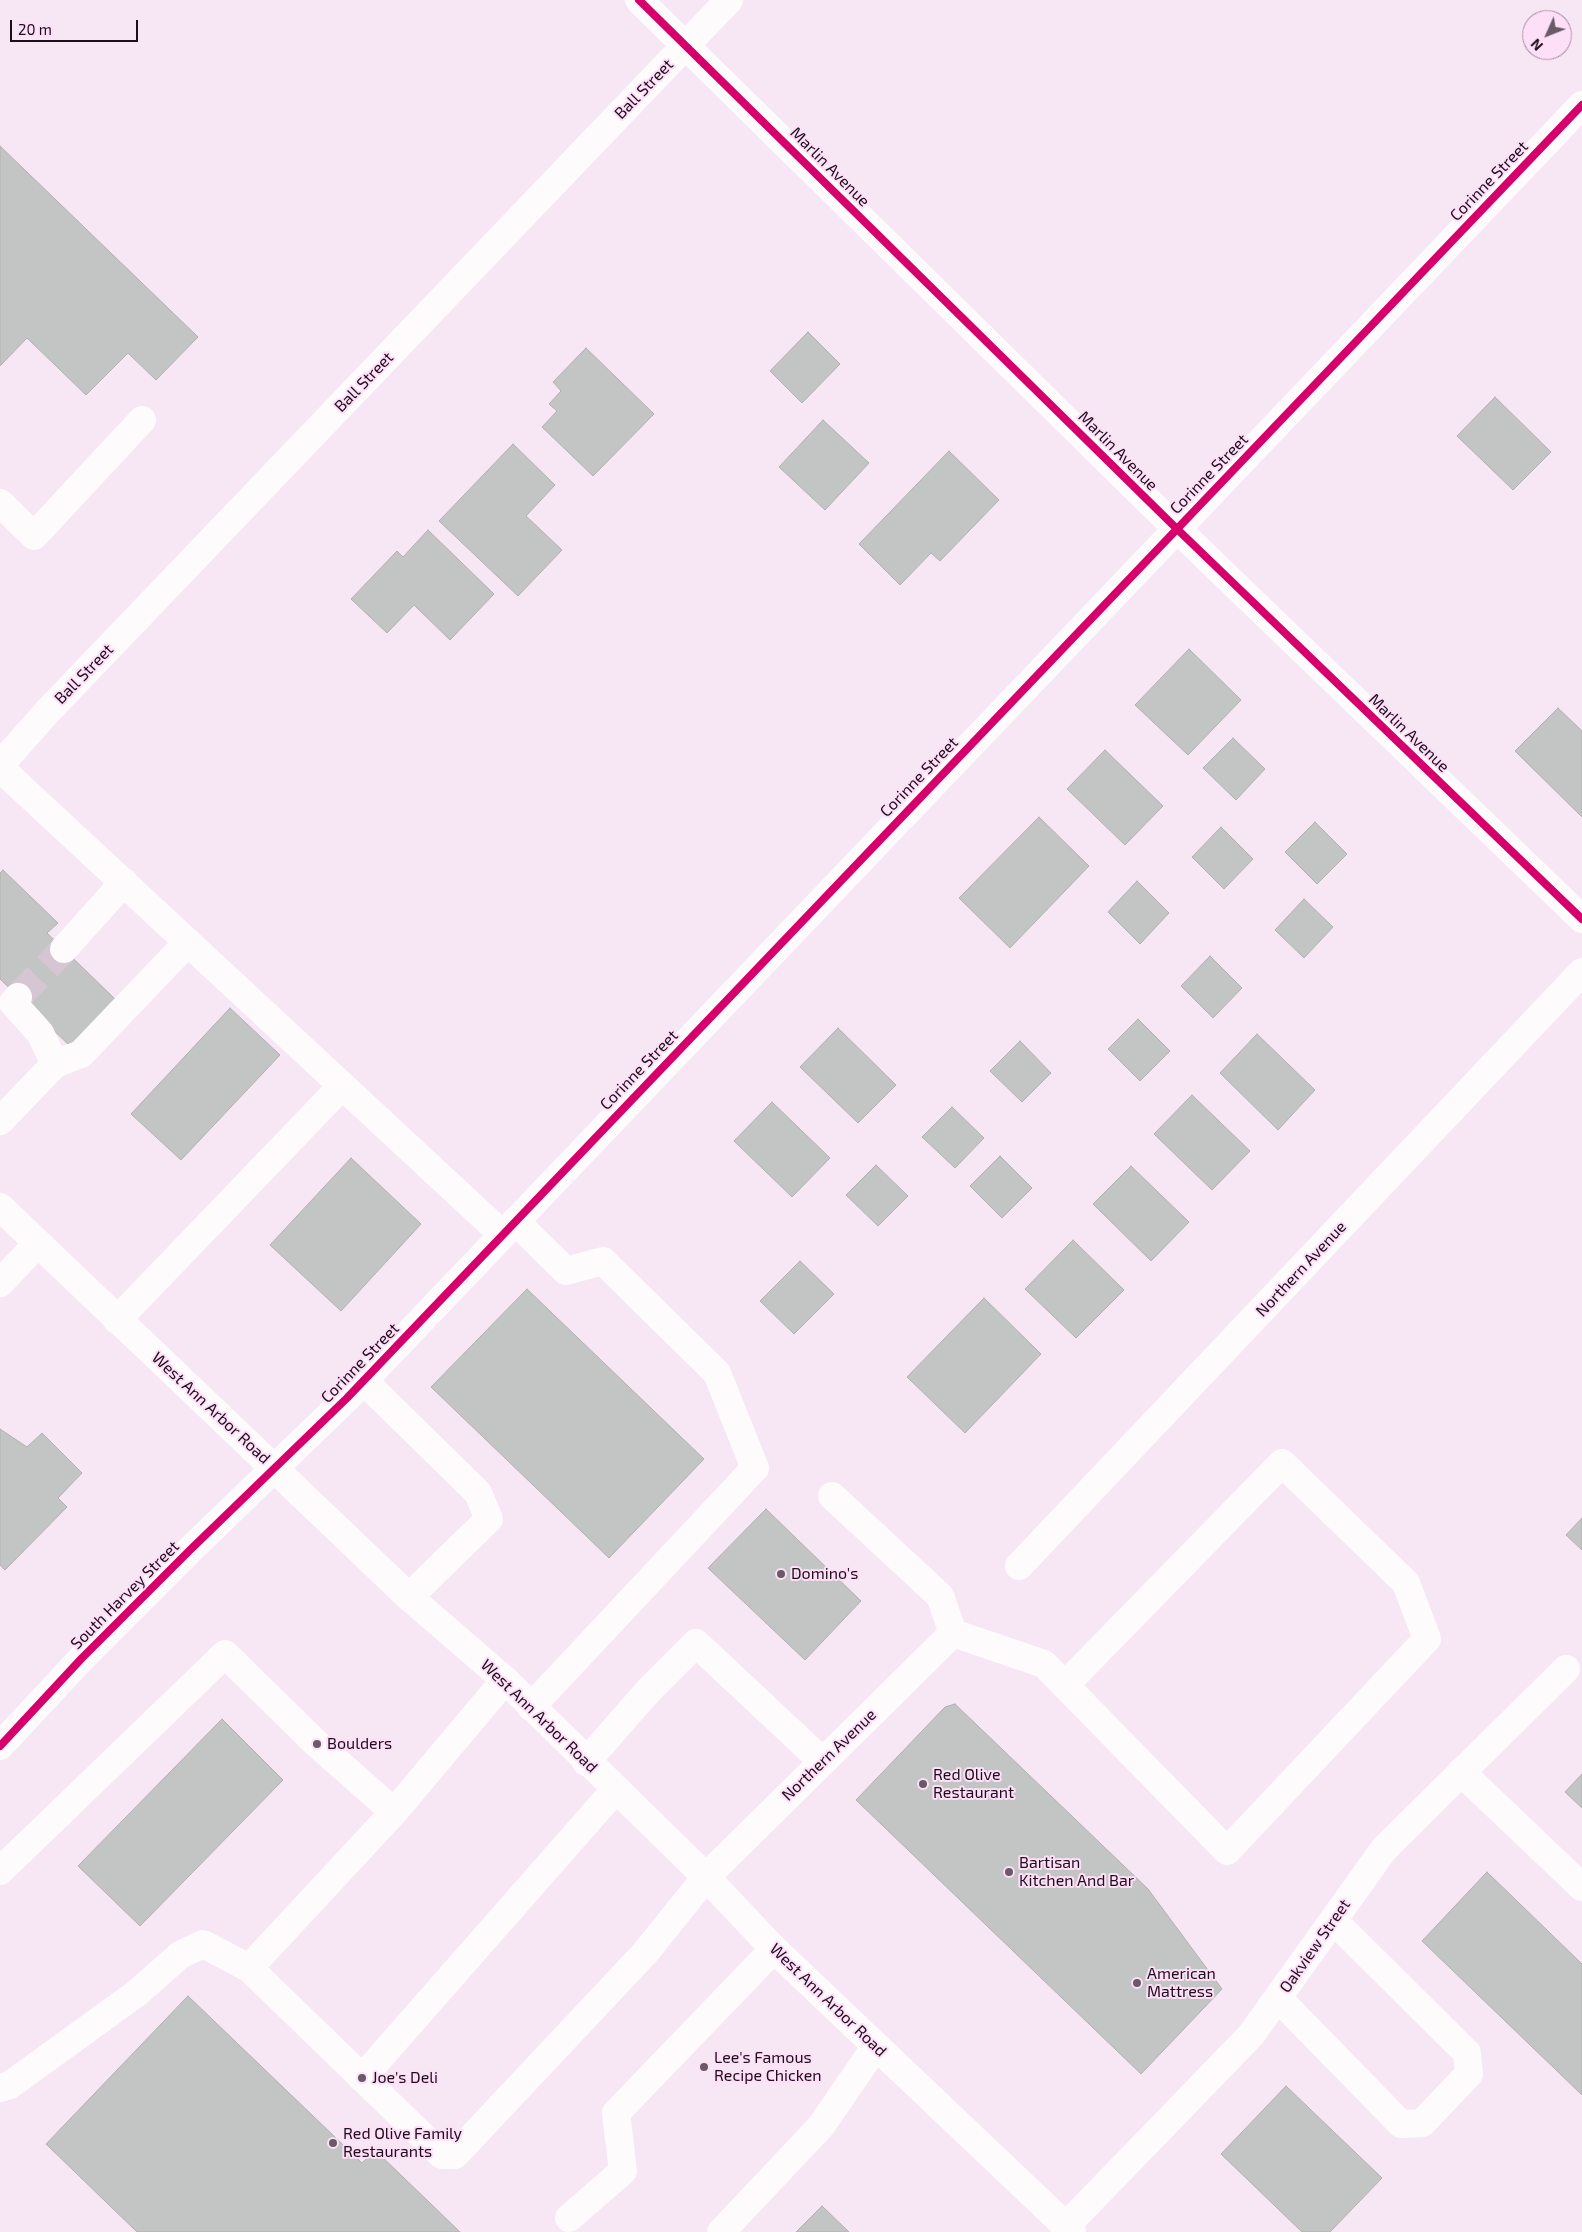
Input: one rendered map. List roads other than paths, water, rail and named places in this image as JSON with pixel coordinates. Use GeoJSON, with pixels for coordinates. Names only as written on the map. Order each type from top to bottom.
{"type":"FeatureCollection","features":[{"type":"Feature","properties":{"kind":"street","name":"Marlin Avenue"},"geometry":{"type":"LineString","coordinates":[[639,0],[1176,528],[1582,918]]}},
{"type":"Feature","properties":{"kind":"street","name":"Ball Street"},"geometry":{"type":"LineString","coordinates":[[0,766],[48,711],[729,0]]}},
{"type":"Feature","properties":{"kind":"street","name":"Corinne Street"},"geometry":{"type":"LineString","coordinates":[[274,1468],[363,1380],[1582,105]]}},
{"type":"Feature","properties":{"kind":"street"},"geometry":{"type":"LineString","coordinates":[[0,504],[34,536],[142,420]]}},
{"type":"Feature","properties":{"kind":"street"},"geometry":{"type":"LineString","coordinates":[[0,766],[342,1086],[508,1227],[566,1271],[603,1261],[717,1373],[755,1468],[531,1707]]}},
{"type":"Feature","properties":{"kind":"street"},"geometry":{"type":"LineString","coordinates":[[64,949],[124,882]]}},
{"type":"Feature","properties":{"kind":"street"},"geometry":{"type":"LineString","coordinates":[[0,1120],[55,1064],[81,1054],[188,942]]}},
{"type":"Feature","properties":{"kind":"street","name":"Northern Avenue"},"geometry":{"type":"LineString","coordinates":[[1019,1566],[1582,972]]}},
{"type":"Feature","properties":{"kind":"street"},"geometry":{"type":"LineString","coordinates":[[18,997],[13,1003],[40,1033],[55,1064]]}},
{"type":"Feature","properties":{"kind":"street"},"geometry":{"type":"LineString","coordinates":[[117,1320],[342,1086]]}},
{"type":"Feature","properties":{"kind":"street","name":"West Ann Arbor Road"},"geometry":{"type":"LineString","coordinates":[[0,1207],[409,1597],[504,1680],[706,1878],[774,1949],[1069,2229]]}},
{"type":"Feature","properties":{"kind":"street"},"geometry":{"type":"LineString","coordinates":[[0,1284],[37,1244]]}},
{"type":"Feature","properties":{"kind":"street"},"geometry":{"type":"LineString","coordinates":[[363,1380],[478,1493],[489,1518],[409,1597]]}},
{"type":"Feature","properties":{"kind":"street"},"geometry":{"type":"LineString","coordinates":[[832,1496],[940,1596],[953,1633],[1044,1664],[1227,1851],[1427,1639],[1406,1583],[1282,1462],[1065,1685]]}},
{"type":"Feature","properties":{"kind":"street","name":"South Harvey Street"},"geometry":{"type":"LineString","coordinates":[[0,1746],[89,1651],[274,1468]]}},
{"type":"Feature","properties":{"kind":"street","name":"Northern Avenue"},"geometry":{"type":"LineString","coordinates":[[0,2088],[10,2085],[137,1993],[180,1954],[204,1944],[249,1968],[442,2155],[455,2155],[645,1953],[706,1878],[822,1760],[953,1633]]}},
{"type":"Feature","properties":{"kind":"street"},"geometry":{"type":"LineString","coordinates":[[586,1762],[649,1690],[696,1643],[822,1760]]}},
{"type":"Feature","properties":{"kind":"street"},"geometry":{"type":"LineString","coordinates":[[0,1871],[225,1654],[317,1744],[394,1812]]}},
{"type":"Feature","properties":{"kind":"street","name":"Oakview Street"},"geometry":{"type":"LineString","coordinates":[[1069,2229],[1251,2035],[1384,1849],[1566,1669]]}},
{"type":"Feature","properties":{"kind":"street"},"geometry":{"type":"LineString","coordinates":[[249,1968],[394,1812],[504,1680]]}},
{"type":"Feature","properties":{"kind":"street"},"geometry":{"type":"LineString","coordinates":[[1462,1772],[1582,1887]]}},
{"type":"Feature","properties":{"kind":"street"},"geometry":{"type":"LineString","coordinates":[[362,2078],[615,1790]]}},
{"type":"Feature","properties":{"kind":"street"},"geometry":{"type":"LineString","coordinates":[[1278,1998],[1401,2124],[1422,2123],[1469,2074],[1467,2053],[1333,1920]]}},
{"type":"Feature","properties":{"kind":"street"},"geometry":{"type":"LineString","coordinates":[[569,2218],[623,2171],[616,2113],[774,1949]]}},
{"type":"Feature","properties":{"kind":"street"},"geometry":{"type":"LineString","coordinates":[[722,2232],[821,2126],[876,2046]]}},
{"type":"Feature","properties":{"kind":"tunnel"},"geometry":{"type":"LineString","coordinates":[[18,997],[64,949]]}},
{"type":"Feature","properties":{"kind":"place","name":"Domino's"},"geometry":{"type":"Point","coordinates":[781,1574]}},
{"type":"Feature","properties":{"kind":"place","name":"Boulders"},"geometry":{"type":"Point","coordinates":[317,1744]}},
{"type":"Feature","properties":{"kind":"place","name":"Red Olive Restaurant"},"geometry":{"type":"Point","coordinates":[923,1784]}},
{"type":"Feature","properties":{"kind":"place","name":"Bartisan Kitchen And Bar"},"geometry":{"type":"Point","coordinates":[1009,1872]}},
{"type":"Feature","properties":{"kind":"place","name":"American Mattress"},"geometry":{"type":"Point","coordinates":[1137,1983]}},
{"type":"Feature","properties":{"kind":"place","name":"Lee's Famous Recipe Chicken"},"geometry":{"type":"Point","coordinates":[704,2067]}},
{"type":"Feature","properties":{"kind":"place","name":"Joe's Deli"},"geometry":{"type":"Point","coordinates":[362,2078]}},
{"type":"Feature","properties":{"kind":"place","name":"Red Olive Family Restaurants"},"geometry":{"type":"Point","coordinates":[333,2143]}}]}
